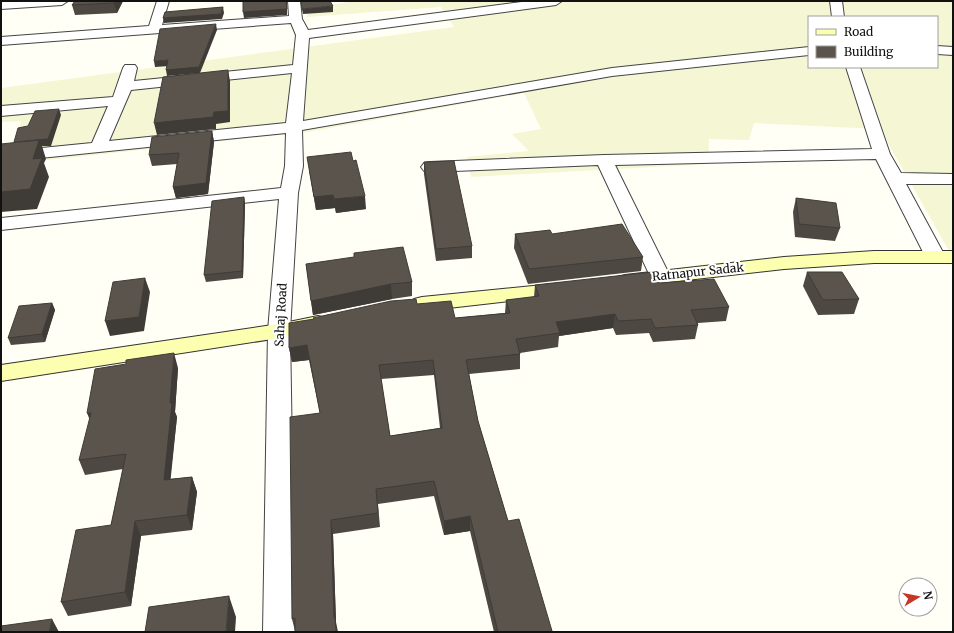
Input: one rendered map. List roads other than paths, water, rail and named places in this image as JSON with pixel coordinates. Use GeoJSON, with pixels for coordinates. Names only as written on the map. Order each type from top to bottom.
{"type":"FeatureCollection","features":[{"type":"Feature","properties":{"kind":"main road","name":"Ratnapur Sadak"},"geometry":{"type":"LineString","coordinates":[[604,284],[660,276],[784,263],[874,257],[944,256]]}},
{"type":"Feature","properties":{"kind":"main road"},"geometry":{"type":"LineString","coordinates":[[400,306],[581,287]]}},
{"type":"Feature","properties":{"kind":"main road"},"geometry":{"type":"LineString","coordinates":[[1,373],[279,331],[339,318]]}},
{"type":"Feature","properties":{"kind":"street"},"geometry":{"type":"LineString","coordinates":[[1,5],[62,1]]}},
{"type":"Feature","properties":{"kind":"street"},"geometry":{"type":"LineString","coordinates":[[154,29],[163,1]]}},
{"type":"Feature","properties":{"kind":"street"},"geometry":{"type":"LineString","coordinates":[[1,41],[298,18],[556,1]]}},
{"type":"Feature","properties":{"kind":"street"},"geometry":{"type":"LineString","coordinates":[[836,1],[838,16]]}},
{"type":"Feature","properties":{"kind":"street","name":"Sahaj Road"},"geometry":{"type":"LineString","coordinates":[[279,632],[279,331],[289,193],[294,166],[294,127],[301,68],[298,18]]}},
{"type":"Feature","properties":{"kind":"street"},"geometry":{"type":"LineString","coordinates":[[938,50],[953,51]]}},
{"type":"Feature","properties":{"kind":"street"},"geometry":{"type":"LineString","coordinates":[[1,157],[294,127],[612,72],[808,51]]}},
{"type":"Feature","properties":{"kind":"street"},"geometry":{"type":"LineString","coordinates":[[98,147],[125,86],[130,68]]}},
{"type":"Feature","properties":{"kind":"street"},"geometry":{"type":"LineString","coordinates":[[125,86],[301,68]]}},
{"type":"Feature","properties":{"kind":"street"},"geometry":{"type":"LineString","coordinates":[[853,68],[882,154],[894,178],[944,256]]}},
{"type":"Feature","properties":{"kind":"street"},"geometry":{"type":"LineString","coordinates":[[1,111],[118,101]]}},
{"type":"Feature","properties":{"kind":"street"},"geometry":{"type":"LineString","coordinates":[[430,166],[604,160],[882,154]]}},
{"type":"Feature","properties":{"kind":"street"},"geometry":{"type":"LineString","coordinates":[[604,160],[660,276]]}},
{"type":"Feature","properties":{"kind":"street"},"geometry":{"type":"LineString","coordinates":[[894,178],[953,179]]}},
{"type":"Feature","properties":{"kind":"street"},"geometry":{"type":"LineString","coordinates":[[1,224],[289,193]]}}]}
